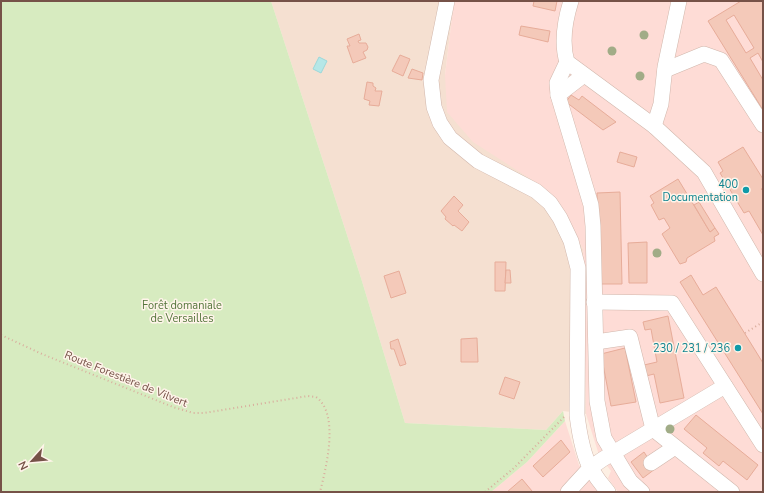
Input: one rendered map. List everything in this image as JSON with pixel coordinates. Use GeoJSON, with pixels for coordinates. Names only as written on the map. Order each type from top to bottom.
{"type":"FeatureCollection","features":[{"type":"Feature","properties":{"kind":"street"},"geometry":{"type":"LineString","coordinates":[[447,1],[431,80],[434,107],[440,123],[450,138],[478,161],[529,187],[550,203],[560,218],[571,241],[578,268],[577,415],[583,448],[590,468],[608,492]]}},
{"type":"Feature","properties":{"kind":"street"},"geometry":{"type":"LineString","coordinates":[[570,1],[566,18],[564,40],[567,62],[654,126],[704,172],[763,274]]}},
{"type":"Feature","properties":{"kind":"street"},"geometry":{"type":"LineString","coordinates":[[654,126],[661,104],[665,70],[679,1]]}},
{"type":"Feature","properties":{"kind":"street"},"geometry":{"type":"LineString","coordinates":[[665,70],[704,54],[722,60],[763,125]]}},
{"type":"Feature","properties":{"kind":"street"},"geometry":{"type":"LineString","coordinates":[[567,62],[557,83],[558,95],[590,205],[593,226],[597,401],[604,438],[630,481],[642,492]]}},
{"type":"Feature","properties":{"kind":"street"},"geometry":{"type":"LineString","coordinates":[[558,95],[584,75]]}},
{"type":"Feature","properties":{"kind":"street"},"geometry":{"type":"LineString","coordinates":[[594,302],[672,303],[763,445]]}},
{"type":"Feature","properties":{"kind":"street"},"geometry":{"type":"LineString","coordinates":[[596,342],[630,337],[653,429],[732,492]]}},
{"type":"Feature","properties":{"kind":"street"},"geometry":{"type":"LineString","coordinates":[[568,492],[590,468],[725,386]]}},
{"type":"Feature","properties":{"kind":"street"},"geometry":{"type":"LineString","coordinates":[[651,463],[675,448]]}},
{"type":"Feature","properties":{"kind":"path"},"geometry":{"type":"LineString","coordinates":[[745,333],[763,322]]}},
{"type":"Feature","properties":{"kind":"path","name":"Route Forestière de Vilvert"},"geometry":{"type":"LineString","coordinates":[[1,335],[42,354],[193,414],[308,396],[316,397],[324,406],[329,425],[328,460],[320,492]]}},
{"type":"Feature","properties":{"kind":"path"},"geometry":{"type":"LineString","coordinates":[[485,492],[514,468],[560,421],[570,414]]}},
{"type":"Feature","properties":{"kind":"shaded area"},"geometry":{"type":"Polygon","coordinates":[[[271,1],[454,1],[445,75],[543,187],[559,202],[583,249],[586,414],[563,411],[546,430],[405,423],[361,278],[271,1]]]}},
{"type":"Feature","properties":{"kind":"shaded area"},"geometry":{"type":"Polygon","coordinates":[[[454,1],[763,1],[763,492],[618,492],[608,478],[611,471],[599,455],[586,414],[583,249],[559,202],[543,187],[473,142],[447,112],[445,75],[454,1]]]}},
{"type":"Feature","properties":{"kind":"shaded area"},"geometry":{"type":"Polygon","coordinates":[[[565,421],[579,465],[600,492],[491,492],[527,462],[565,421]]]}},
{"type":"Feature","properties":{"kind":"green space","name":"Forêt domaniale de Versailles"},"geometry":{"type":"Polygon","coordinates":[[[1,1],[271,1],[361,278],[405,423],[546,430],[563,411],[565,421],[527,462],[491,492],[1,492],[1,1]]]}},
{"type":"Feature","properties":{"kind":"water"},"geometry":{"type":"Polygon","coordinates":[[[319,57],[327,61],[321,73],[313,69],[319,57]]]}},
{"type":"Feature","properties":{"kind":"building"},"geometry":{"type":"Polygon","coordinates":[[[534,1],[557,1],[555,11],[533,6],[534,1]]]}},
{"type":"Feature","properties":{"kind":"building"},"geometry":{"type":"Polygon","coordinates":[[[741,1],[763,1],[763,62],[758,53],[750,58],[763,80],[763,110],[708,21],[741,1]],[[734,15],[726,20],[746,53],[754,48],[734,15]]]}},
{"type":"Feature","properties":{"kind":"building"},"geometry":{"type":"Polygon","coordinates":[[[521,26],[550,31],[548,42],[519,35],[521,26]]]}},
{"type":"Feature","properties":{"kind":"building"},"geometry":{"type":"Polygon","coordinates":[[[359,34],[361,40],[358,41],[359,43],[366,43],[368,47],[367,50],[363,52],[366,58],[353,63],[347,46],[350,46],[347,39],[359,34]]]}},
{"type":"Feature","properties":{"kind":"building"},"geometry":{"type":"Polygon","coordinates":[[[400,55],[410,59],[403,76],[392,71],[400,55]]]}},
{"type":"Feature","properties":{"kind":"building"},"geometry":{"type":"Polygon","coordinates":[[[412,69],[423,73],[422,80],[408,78],[412,69]]]}},
{"type":"Feature","properties":{"kind":"building"},"geometry":{"type":"Polygon","coordinates":[[[367,82],[373,83],[373,86],[376,88],[375,91],[382,91],[379,106],[369,105],[370,101],[364,99],[367,82]]]}},
{"type":"Feature","properties":{"kind":"building"},"geometry":{"type":"Polygon","coordinates":[[[571,95],[579,100],[582,96],[616,122],[603,130],[566,102],[571,95]]]}},
{"type":"Feature","properties":{"kind":"building","name":"400 Documentation"},"geometry":{"type":"Polygon","coordinates":[[[743,147],[763,179],[763,188],[761,189],[763,191],[763,235],[749,211],[744,213],[720,173],[723,171],[718,162],[743,147]]]}},
{"type":"Feature","properties":{"kind":"building"},"geometry":{"type":"Polygon","coordinates":[[[620,152],[637,157],[634,167],[617,162],[620,152]]]}},
{"type":"Feature","properties":{"kind":"building"},"geometry":{"type":"Polygon","coordinates":[[[678,179],[710,232],[715,228],[719,234],[714,237],[715,241],[687,258],[686,262],[680,264],[662,234],[670,228],[664,218],[659,220],[651,205],[654,203],[650,196],[678,179]]]}},
{"type":"Feature","properties":{"kind":"building"},"geometry":{"type":"Polygon","coordinates":[[[620,192],[622,284],[599,284],[597,193],[620,192]]]}},
{"type":"Feature","properties":{"kind":"building"},"geometry":{"type":"Polygon","coordinates":[[[454,196],[463,205],[458,211],[469,222],[462,231],[445,219],[446,217],[441,211],[454,196]]]}},
{"type":"Feature","properties":{"kind":"building"},"geometry":{"type":"Polygon","coordinates":[[[699,202],[715,228],[710,232],[694,205],[699,202]]]}},
{"type":"Feature","properties":{"kind":"building"},"geometry":{"type":"Polygon","coordinates":[[[647,242],[647,283],[629,283],[628,243],[647,242]]]}},
{"type":"Feature","properties":{"kind":"building"},"geometry":{"type":"Polygon","coordinates":[[[495,262],[506,262],[505,291],[495,291],[495,262]]]}},
{"type":"Feature","properties":{"kind":"building"},"geometry":{"type":"Polygon","coordinates":[[[506,270],[510,270],[511,283],[505,283],[506,270]]]}},
{"type":"Feature","properties":{"kind":"building"},"geometry":{"type":"Polygon","coordinates":[[[399,271],[406,293],[391,298],[384,276],[399,271]]]}},
{"type":"Feature","properties":{"kind":"building","name":"230 / 231 / 236"},"geometry":{"type":"Polygon","coordinates":[[[691,275],[703,295],[716,287],[763,363],[763,414],[680,282],[691,275]]]}},
{"type":"Feature","properties":{"kind":"building"},"geometry":{"type":"Polygon","coordinates":[[[668,316],[684,398],[660,403],[654,374],[646,376],[644,365],[657,362],[651,329],[645,330],[643,322],[668,316]]]}},
{"type":"Feature","properties":{"kind":"building"},"geometry":{"type":"Polygon","coordinates":[[[477,338],[478,362],[461,362],[461,339],[477,338]]]}},
{"type":"Feature","properties":{"kind":"building"},"geometry":{"type":"Polygon","coordinates":[[[398,339],[406,364],[400,366],[394,349],[391,349],[390,342],[398,339]]]}},
{"type":"Feature","properties":{"kind":"building"},"geometry":{"type":"Polygon","coordinates":[[[625,348],[636,402],[611,406],[601,354],[625,348]]]}},
{"type":"Feature","properties":{"kind":"building"},"geometry":{"type":"Polygon","coordinates":[[[505,377],[520,382],[514,399],[499,394],[505,377]]]}},
{"type":"Feature","properties":{"kind":"building"},"geometry":{"type":"Polygon","coordinates":[[[696,415],[758,465],[747,480],[723,461],[719,466],[703,453],[707,448],[684,429],[696,415]]]}},
{"type":"Feature","properties":{"kind":"building"},"geometry":{"type":"Polygon","coordinates":[[[561,440],[570,452],[543,477],[533,466],[561,440]]]}},
{"type":"Feature","properties":{"kind":"building"},"geometry":{"type":"Polygon","coordinates":[[[644,452],[655,469],[643,478],[631,462],[644,452]]]}},
{"type":"Feature","properties":{"kind":"building"},"geometry":{"type":"Polygon","coordinates":[[[522,479],[532,491],[507,492],[522,479]]]}},
{"type":"Feature","properties":{"kind":"place","name":"400 Documentation"},"geometry":{"type":"Point","coordinates":[746,190]}},
{"type":"Feature","properties":{"kind":"place","name":"230 / 231 / 236"},"geometry":{"type":"Point","coordinates":[738,348]}}]}
